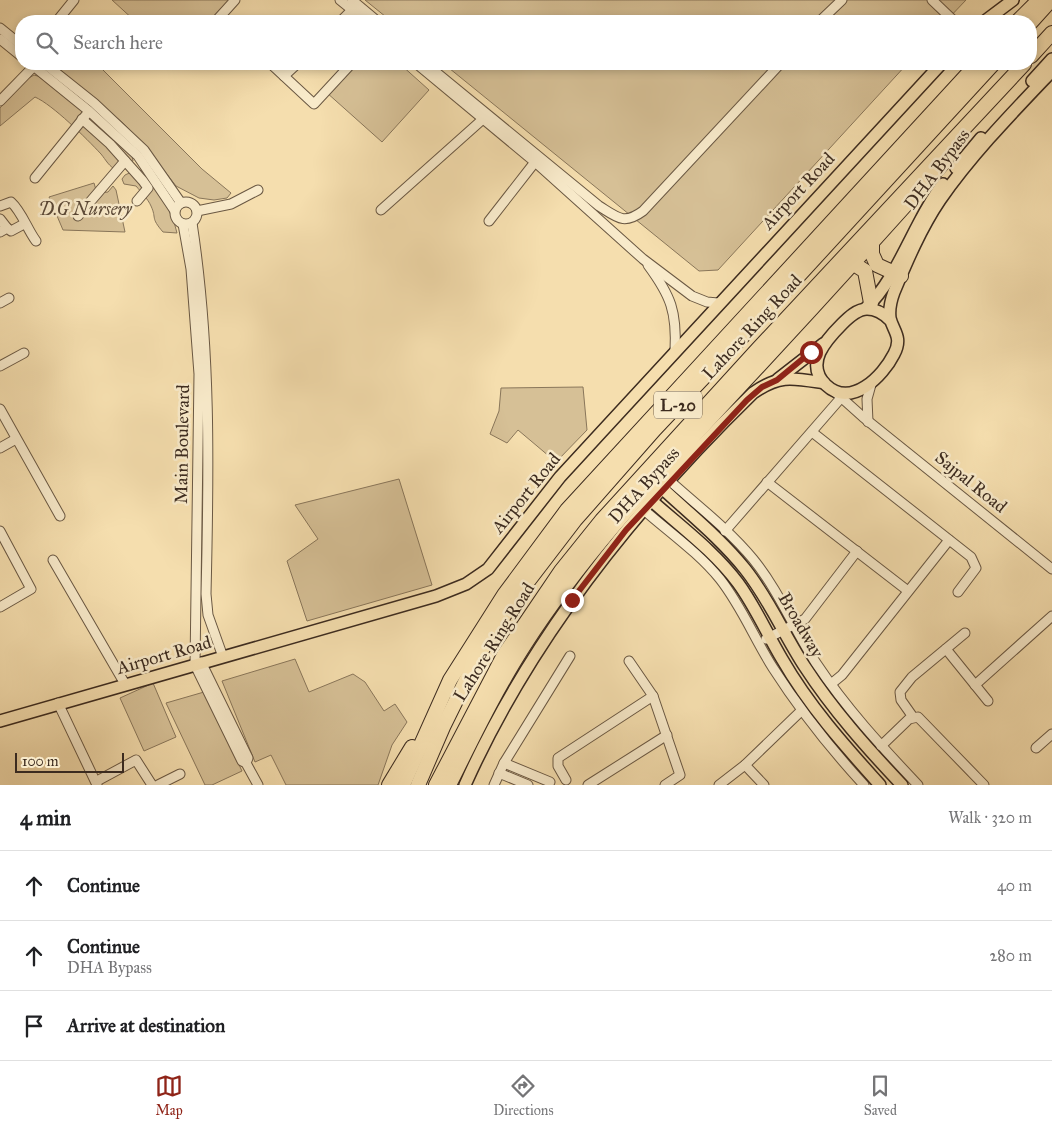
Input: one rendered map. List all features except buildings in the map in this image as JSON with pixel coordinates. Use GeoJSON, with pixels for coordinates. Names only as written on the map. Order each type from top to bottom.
{"type":"FeatureCollection","features":[{"type":"Feature","properties":{"kind":"highway"},"geometry":{"type":"LineString","coordinates":[[1024,15],[1039,0]]}},
{"type":"Feature","properties":{"kind":"highway"},"geometry":{"type":"LineString","coordinates":[[1037,15],[1051,0]]}},
{"type":"Feature","properties":{"kind":"highway"},"geometry":{"type":"LineString","coordinates":[[1037,49],[1052,33]]}},
{"type":"Feature","properties":{"kind":"highway"},"geometry":{"type":"LineString","coordinates":[[389,785],[450,680],[504,595],[567,510],[971,70]]}},
{"type":"Feature","properties":{"kind":"highway","name":"Lahore Ring Road"},"geometry":{"type":"LineString","coordinates":[[418,785],[443,727],[478,656],[516,596],[576,520],[655,429],[987,70]]}},
{"type":"Feature","properties":{"kind":"highway","name":"Lahore Ring Road"},"geometry":{"type":"LineString","coordinates":[[436,785],[504,655],[561,571],[602,520],[758,349],[1018,70]]}},
{"type":"Feature","properties":{"kind":"highway"},"geometry":{"type":"LineString","coordinates":[[449,785],[525,643],[569,582],[663,469],[854,264],[1004,95],[1013,75]]}},
{"type":"Feature","properties":{"kind":"highway"},"geometry":{"type":"LineString","coordinates":[[872,244],[872,254],[877,265],[897,274]]}},
{"type":"Feature","properties":{"kind":"highway"},"geometry":{"type":"LineString","coordinates":[[854,264],[865,271],[868,306]]}},
{"type":"Feature","properties":{"kind":"highway"},"geometry":{"type":"LineString","coordinates":[[403,785],[437,705]]}},
{"type":"Feature","properties":{"kind":"main road"},"geometry":{"type":"LineString","coordinates":[[995,12],[1002,0]]}},
{"type":"Feature","properties":{"kind":"main road"},"geometry":{"type":"LineString","coordinates":[[992,15],[1013,0]]}},
{"type":"Feature","properties":{"kind":"main road","name":"DHA Bypass"},"geometry":{"type":"LineString","coordinates":[[868,306],[897,274],[934,196],[969,152],[1052,59]]}},
{"type":"Feature","properties":{"kind":"main road","name":"Airport Road"},"geometry":{"type":"LineString","coordinates":[[0,720],[436,596],[477,578],[495,561],[560,477],[718,303],[935,70]]}},
{"type":"Feature","properties":{"kind":"main road"},"geometry":{"type":"LineString","coordinates":[[890,320],[897,274],[949,188],[1052,71]]}},
{"type":"Feature","properties":{"kind":"main road"},"geometry":{"type":"LineString","coordinates":[[868,306],[890,320],[896,330],[897,348],[890,360],[872,381],[856,392],[837,395],[824,383],[818,373],[817,362],[823,344],[844,322],[868,306]]}},
{"type":"Feature","properties":{"kind":"main road","name":"DHA Bypass"},"geometry":{"type":"LineString","coordinates":[[465,785],[509,700],[554,626],[596,568],[652,501],[753,393],[777,380],[823,344]]}},
{"type":"Feature","properties":{"kind":"main road"},"geometry":{"type":"LineString","coordinates":[[777,380],[794,378],[824,383]]}},
{"type":"Feature","properties":{"kind":"main road","name":"Broadway"},"geometry":{"type":"LineString","coordinates":[[667,485],[740,563],[789,628],[830,703],[902,785]]}},
{"type":"Feature","properties":{"kind":"main road","name":"Broadway"},"geometry":{"type":"LineString","coordinates":[[652,501],[731,574],[810,702],[842,743],[880,785]]}},
{"type":"Feature","properties":{"kind":"street"},"geometry":{"type":"LineString","coordinates":[[62,15],[74,0]]}},
{"type":"Feature","properties":{"kind":"street"},"geometry":{"type":"LineString","coordinates":[[224,15],[234,0]]}},
{"type":"Feature","properties":{"kind":"street"},"geometry":{"type":"LineString","coordinates":[[340,0],[358,15]]}},
{"type":"Feature","properties":{"kind":"street"},"geometry":{"type":"LineString","coordinates":[[352,0],[370,15]]}},
{"type":"Feature","properties":{"kind":"street"},"geometry":{"type":"LineString","coordinates":[[826,15],[842,0]]}},
{"type":"Feature","properties":{"kind":"street"},"geometry":{"type":"LineString","coordinates":[[932,0],[948,15]]}},
{"type":"Feature","properties":{"kind":"street"},"geometry":{"type":"LineString","coordinates":[[347,15],[352,10]]}},
{"type":"Feature","properties":{"kind":"street"},"geometry":{"type":"LineString","coordinates":[[0,28],[15,40]]}},
{"type":"Feature","properties":{"kind":"street"},"geometry":{"type":"LineString","coordinates":[[0,39],[15,51]]}},
{"type":"Feature","properties":{"kind":"street"},"geometry":{"type":"LineString","coordinates":[[0,100],[29,70]]}},
{"type":"Feature","properties":{"kind":"street"},"geometry":{"type":"LineString","coordinates":[[40,70],[147,160],[175,211],[176,219],[187,224],[196,218],[197,211],[191,203],[181,203]]}},
{"type":"Feature","properties":{"kind":"street"},"geometry":{"type":"LineString","coordinates":[[52,70],[118,124],[181,203]]}},
{"type":"Feature","properties":{"kind":"street"},"geometry":{"type":"LineString","coordinates":[[278,70],[314,104],[345,70]]}},
{"type":"Feature","properties":{"kind":"street"},"geometry":{"type":"LineString","coordinates":[[284,76],[290,70]]}},
{"type":"Feature","properties":{"kind":"street"},"geometry":{"type":"LineString","coordinates":[[423,70],[535,162],[643,259],[692,296],[707,302],[718,303]]}},
{"type":"Feature","properties":{"kind":"street"},"geometry":{"type":"LineString","coordinates":[[433,70],[599,206],[617,218],[632,219],[650,203],[774,70]]}},
{"type":"Feature","properties":{"kind":"street"},"geometry":{"type":"LineString","coordinates":[[35,178],[90,111]]}},
{"type":"Feature","properties":{"kind":"street"},"geometry":{"type":"LineString","coordinates":[[381,210],[483,119]]}},
{"type":"Feature","properties":{"kind":"street"},"geometry":{"type":"LineString","coordinates":[[82,120],[110,144],[148,188],[137,202]]}},
{"type":"Feature","properties":{"kind":"street"},"geometry":{"type":"LineString","coordinates":[[133,170],[147,160]]}},
{"type":"Feature","properties":{"kind":"street"},"geometry":{"type":"LineString","coordinates":[[78,216],[125,161]]}},
{"type":"Feature","properties":{"kind":"street"},"geometry":{"type":"LineString","coordinates":[[489,221],[535,162]]}},
{"type":"Feature","properties":{"kind":"street"},"geometry":{"type":"LineString","coordinates":[[197,211],[231,204],[258,190]]}},
{"type":"Feature","properties":{"kind":"street"},"geometry":{"type":"LineString","coordinates":[[0,206],[10,202],[24,220],[24,224],[36,241]]}},
{"type":"Feature","properties":{"kind":"street"},"geometry":{"type":"LineString","coordinates":[[175,211],[181,203]]}},
{"type":"Feature","properties":{"kind":"street"},"geometry":{"type":"LineString","coordinates":[[0,219],[3,230],[11,231],[24,224]]}},
{"type":"Feature","properties":{"kind":"street","name":"Main Boulevard"},"geometry":{"type":"LineString","coordinates":[[187,224],[201,278],[205,336],[208,452],[206,594],[208,615],[223,657]]}},
{"type":"Feature","properties":{"kind":"street","name":"Main Boulevard"},"geometry":{"type":"LineString","coordinates":[[187,224],[199,374],[198,664]]}},
{"type":"Feature","properties":{"kind":"street"},"geometry":{"type":"LineString","coordinates":[[643,259],[663,286],[670,300],[676,326],[675,351]]}},
{"type":"Feature","properties":{"kind":"street"},"geometry":{"type":"LineString","coordinates":[[0,303],[9,298]]}},
{"type":"Feature","properties":{"kind":"street"},"geometry":{"type":"LineString","coordinates":[[0,366],[24,353]]}},
{"type":"Feature","properties":{"kind":"street"},"geometry":{"type":"LineString","coordinates":[[868,422],[867,399],[872,381]]}},
{"type":"Feature","properties":{"kind":"street"},"geometry":{"type":"LineString","coordinates":[[725,530],[812,432],[837,395]]}},
{"type":"Feature","properties":{"kind":"street","name":"Sajpal Road"},"geometry":{"type":"LineString","coordinates":[[837,395],[1052,569]]}},
{"type":"Feature","properties":{"kind":"street"},"geometry":{"type":"LineString","coordinates":[[0,408],[60,516]]}},
{"type":"Feature","properties":{"kind":"street"},"geometry":{"type":"LineString","coordinates":[[812,432],[949,540],[975,563],[973,572],[958,592]]}},
{"type":"Feature","properties":{"kind":"street"},"geometry":{"type":"LineString","coordinates":[[0,448],[16,439]]}},
{"type":"Feature","properties":{"kind":"street"},"geometry":{"type":"LineString","coordinates":[[767,482],[908,591]]}},
{"type":"Feature","properties":{"kind":"street"},"geometry":{"type":"LineString","coordinates":[[667,485],[725,530],[762,570],[789,628],[854,716],[918,785]]}},
{"type":"Feature","properties":{"kind":"street"},"geometry":{"type":"LineString","coordinates":[[644,510],[714,573],[734,599],[801,711],[823,740],[864,785]]}},
{"type":"Feature","properties":{"kind":"street"},"geometry":{"type":"LineString","coordinates":[[0,531],[30,589],[0,607]]}},
{"type":"Feature","properties":{"kind":"street"},"geometry":{"type":"LineString","coordinates":[[831,684],[842,675],[949,540]]}},
{"type":"Feature","properties":{"kind":"street"},"geometry":{"type":"LineString","coordinates":[[759,642],[804,619],[857,551]]}},
{"type":"Feature","properties":{"kind":"street"},"geometry":{"type":"LineString","coordinates":[[53,560],[125,684]]}},
{"type":"Feature","properties":{"kind":"street"},"geometry":{"type":"LineString","coordinates":[[975,684],[1052,616]]}},
{"type":"Feature","properties":{"kind":"street"},"geometry":{"type":"LineString","coordinates":[[965,633],[912,677],[900,692],[902,700],[912,717],[923,720],[984,785]]}},
{"type":"Feature","properties":{"kind":"street"},"geometry":{"type":"LineString","coordinates":[[946,649],[988,701]]}},
{"type":"Feature","properties":{"kind":"street"},"geometry":{"type":"LineString","coordinates":[[494,785],[504,763],[570,656]]}},
{"type":"Feature","properties":{"kind":"street"},"geometry":{"type":"LineString","coordinates":[[629,661],[653,696],[680,775],[665,785]]}},
{"type":"Feature","properties":{"kind":"street"},"geometry":{"type":"LineString","coordinates":[[198,664],[248,758],[246,763],[258,785]]}},
{"type":"Feature","properties":{"kind":"street"},"geometry":{"type":"LineString","coordinates":[[568,782],[558,766],[558,758],[653,696]]}},
{"type":"Feature","properties":{"kind":"street"},"geometry":{"type":"LineString","coordinates":[[58,702],[75,742],[97,783],[133,760],[139,762],[152,785]]}},
{"type":"Feature","properties":{"kind":"street"},"geometry":{"type":"LineString","coordinates":[[719,785],[745,765],[801,711]]}},
{"type":"Feature","properties":{"kind":"street"},"geometry":{"type":"LineString","coordinates":[[881,746],[912,717]]}},
{"type":"Feature","properties":{"kind":"street"},"geometry":{"type":"LineString","coordinates":[[1036,748],[1052,734]]}},
{"type":"Feature","properties":{"kind":"street"},"geometry":{"type":"LineString","coordinates":[[588,785],[667,735]]}},
{"type":"Feature","properties":{"kind":"street"},"geometry":{"type":"LineString","coordinates":[[504,763],[550,784],[555,779],[568,782]]}},
{"type":"Feature","properties":{"kind":"street"},"geometry":{"type":"LineString","coordinates":[[745,765],[764,785]]}},
{"type":"Feature","properties":{"kind":"street"},"geometry":{"type":"LineString","coordinates":[[499,773],[528,785]]}},
{"type":"Feature","properties":{"kind":"street"},"geometry":{"type":"LineString","coordinates":[[158,785],[180,774]]}},
{"type":"Feature","properties":{"kind":"green space"},"geometry":{"type":"Polygon","coordinates":[[[112,0],[234,0],[220,15],[128,15],[112,0]]]}},
{"type":"Feature","properties":{"kind":"green space"},"geometry":{"type":"Polygon","coordinates":[[[365,0],[966,0],[952,15],[384,15],[365,0]]]}},
{"type":"Feature","properties":{"kind":"green space"},"geometry":{"type":"Polygon","coordinates":[[[59,70],[103,70],[202,169],[231,193],[227,198],[214,200],[199,198],[176,186],[146,147],[123,123],[59,70]]]}},
{"type":"Feature","properties":{"kind":"green space"},"geometry":{"type":"Polygon","coordinates":[[[346,70],[407,70],[429,90],[382,142],[326,92],[346,70]]]}},
{"type":"Feature","properties":{"kind":"green space"},"geometry":{"type":"Polygon","coordinates":[[[451,70],[901,70],[718,270],[699,271],[451,70]]]}},
{"type":"Feature","properties":{"kind":"green space"},"geometry":{"type":"Polygon","coordinates":[[[34,75],[54,86],[83,111],[132,156],[133,161],[117,170],[114,169],[95,147],[69,123],[51,107],[35,97],[0,126],[0,108],[27,79],[34,75]]]}},
{"type":"Feature","properties":{"kind":"green space"},"geometry":{"type":"Polygon","coordinates":[[[138,169],[145,172],[164,201],[177,233],[163,232],[155,221],[151,206],[136,186],[124,184],[122,179],[125,175],[138,169]]]}},
{"type":"Feature","properties":{"kind":"green space","name":"D.G Nursery"},"geometry":{"type":"Polygon","coordinates":[[[94,183],[96,190],[100,193],[108,192],[113,186],[116,190],[125,232],[63,230],[49,197],[94,183]]]}},
{"type":"Feature","properties":{"kind":"green space"},"geometry":{"type":"Polygon","coordinates":[[[583,387],[587,430],[556,462],[518,430],[507,443],[490,434],[499,411],[501,388],[583,387]]]}},
{"type":"Feature","properties":{"kind":"green space"},"geometry":{"type":"Polygon","coordinates":[[[399,479],[432,585],[307,621],[287,561],[318,539],[295,505],[399,479]]]}},
{"type":"Feature","properties":{"kind":"green space"},"geometry":{"type":"Polygon","coordinates":[[[295,659],[309,692],[353,674],[365,682],[384,711],[395,704],[407,722],[392,745],[378,785],[286,785],[271,755],[255,762],[222,681],[295,659]]]}},
{"type":"Feature","properties":{"kind":"green space"},"geometry":{"type":"Polygon","coordinates":[[[153,683],[176,737],[144,751],[120,698],[153,683]]]}},
{"type":"Feature","properties":{"kind":"green space"},"geometry":{"type":"Polygon","coordinates":[[[204,692],[242,771],[212,785],[205,785],[166,703],[204,692]]]}},
{"type":"Feature","properties":{"kind":"route"},"geometry":{"type":"LineString","coordinates":[[572,600],[626,530],[753,393],[770,382],[777,380],[784,372],[811,352]]}}]}
